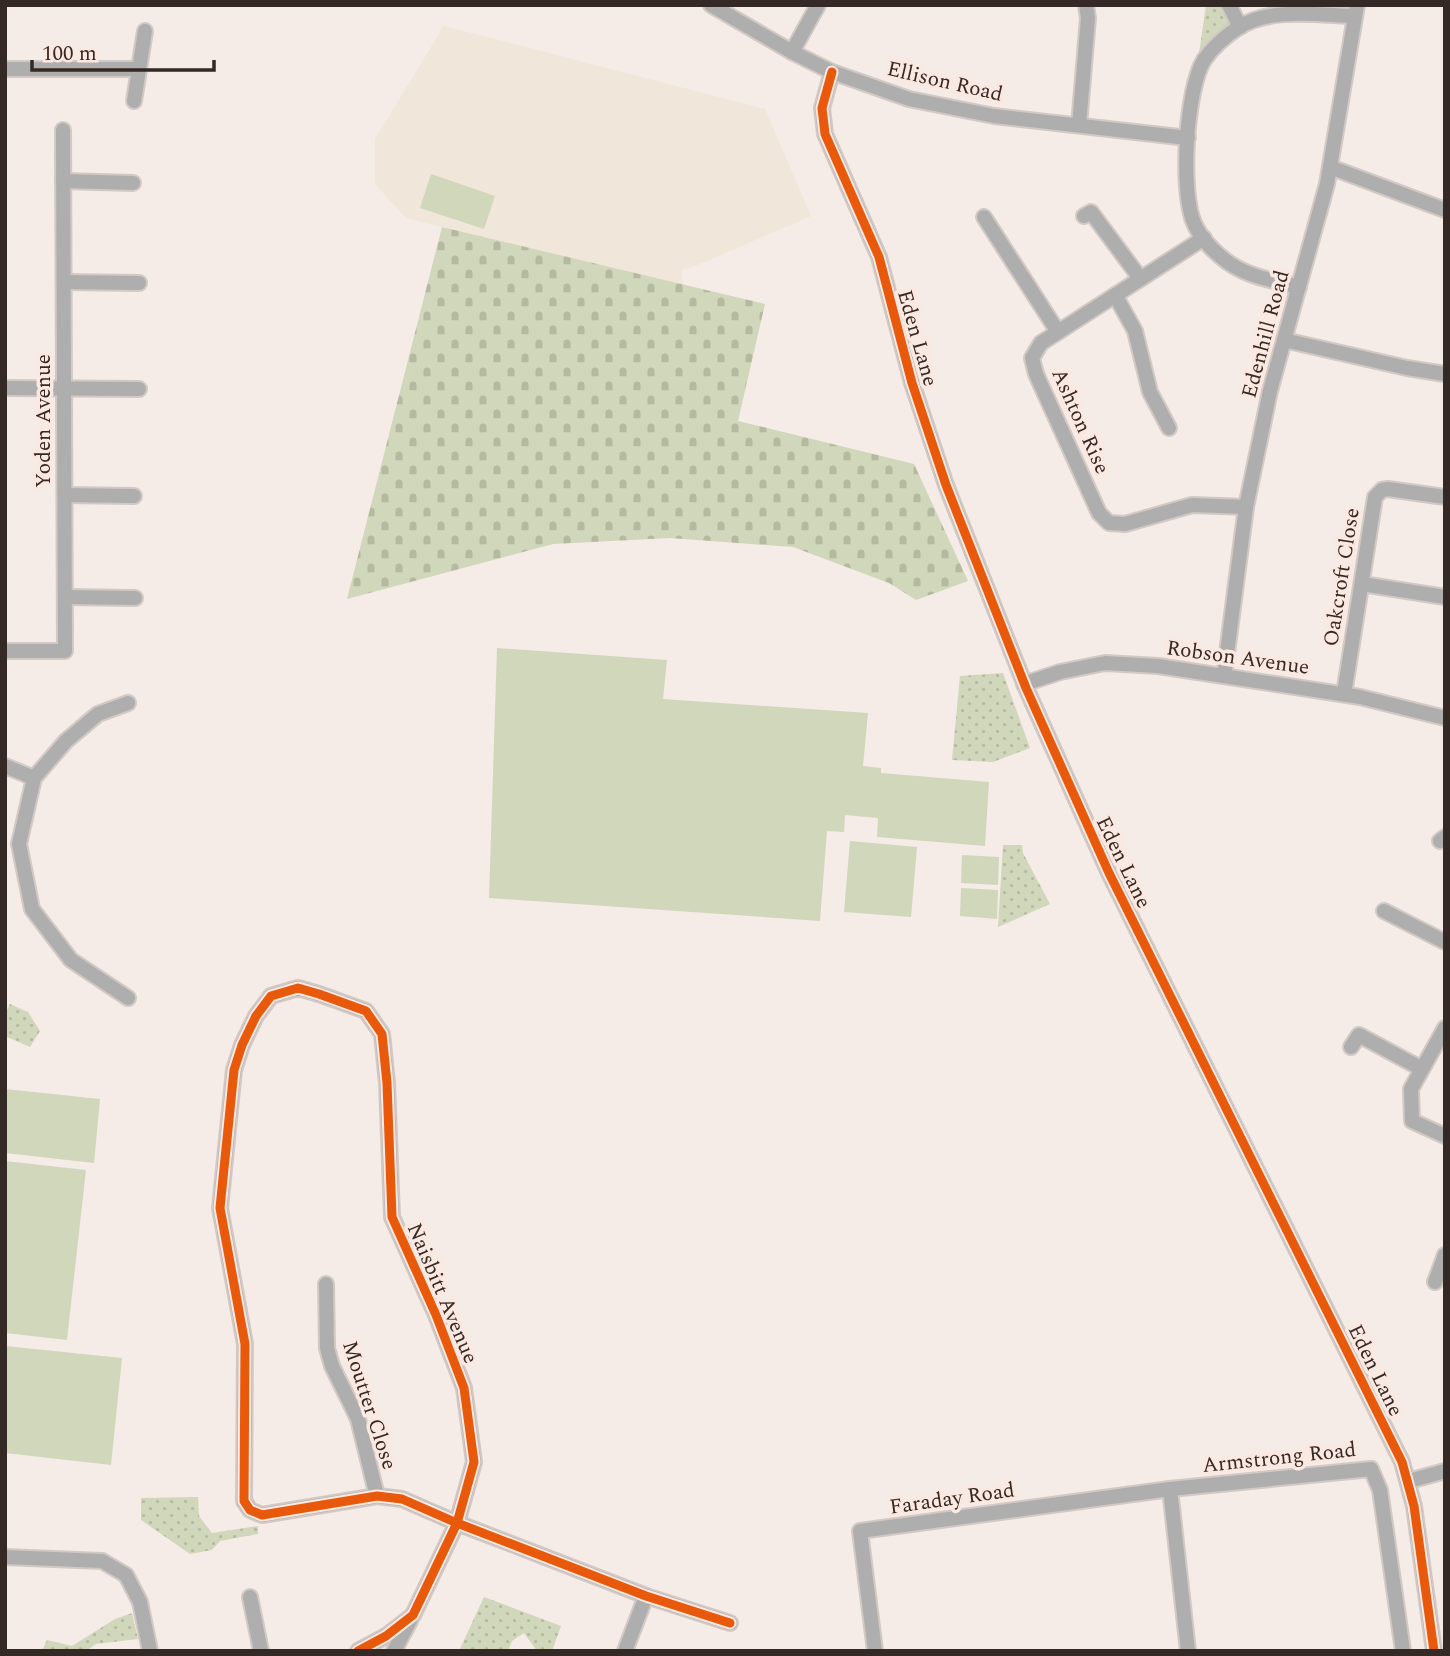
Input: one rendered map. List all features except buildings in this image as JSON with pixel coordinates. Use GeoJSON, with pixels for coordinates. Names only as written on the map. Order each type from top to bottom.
{"type":"FeatureCollection","features":[{"type":"Feature","properties":{"kind":"street","name":"Ellison Road"},"geometry":{"type":"LineString","coordinates":[[711,5],[832,72],[909,99],[994,116],[1188,138]]}},
{"type":"Feature","properties":{"kind":"street"},"geometry":{"type":"LineString","coordinates":[[792,52],[818,5]]}},
{"type":"Feature","properties":{"kind":"street"},"geometry":{"type":"LineString","coordinates":[[1079,125],[1088,18],[1086,5]]}},
{"type":"Feature","properties":{"kind":"street"},"geometry":{"type":"LineString","coordinates":[[1230,5],[1240,27]]}},
{"type":"Feature","properties":{"kind":"street"},"geometry":{"type":"LineString","coordinates":[[1299,287],[1258,278],[1234,267],[1218,255],[1194,223],[1188,205],[1186,175],[1193,87],[1204,60],[1220,42],[1240,27],[1258,19],[1275,16],[1356,11]]}},
{"type":"Feature","properties":{"kind":"street","name":"Edenhill Road"},"geometry":{"type":"LineString","coordinates":[[1224,676],[1246,507],[1270,391],[1330,167],[1356,11]]}},
{"type":"Feature","properties":{"kind":"street"},"geometry":{"type":"LineString","coordinates":[[134,101],[145,31]]}},
{"type":"Feature","properties":{"kind":"street"},"geometry":{"type":"LineString","coordinates":[[5,69],[139,69]]}},
{"type":"Feature","properties":{"kind":"street","name":"Eden Lane"},"geometry":{"type":"LineString","coordinates":[[832,72],[822,108],[825,134],[879,257],[905,361],[942,472],[1050,747],[1109,873],[1397,1451],[1409,1481],[1434,1651]]}},
{"type":"Feature","properties":{"kind":"street","name":"Yoden Avenue"},"geometry":{"type":"LineString","coordinates":[[5,651],[65,651],[63,130]]}},
{"type":"Feature","properties":{"kind":"street"},"geometry":{"type":"LineString","coordinates":[[1330,167],[1445,210]]}},
{"type":"Feature","properties":{"kind":"street"},"geometry":{"type":"LineString","coordinates":[[63,181],[133,183]]}},
{"type":"Feature","properties":{"kind":"street"},"geometry":{"type":"LineString","coordinates":[[1084,216],[1091,212],[1140,278]]}},
{"type":"Feature","properties":{"kind":"street"},"geometry":{"type":"LineString","coordinates":[[984,217],[1058,332]]}},
{"type":"Feature","properties":{"kind":"street","name":"Ashton Rise"},"geometry":{"type":"LineString","coordinates":[[1204,238],[1041,343],[1032,358],[1036,374],[1099,513],[1109,523],[1125,524],[1192,505],[1246,507]]}},
{"type":"Feature","properties":{"kind":"street"},"geometry":{"type":"LineString","coordinates":[[64,282],[139,282]]}},
{"type":"Feature","properties":{"kind":"street"},"geometry":{"type":"LineString","coordinates":[[1115,295],[1135,331],[1150,392],[1169,428]]}},
{"type":"Feature","properties":{"kind":"street"},"geometry":{"type":"LineString","coordinates":[[1284,340],[1407,369],[1445,374]]}},
{"type":"Feature","properties":{"kind":"street"},"geometry":{"type":"LineString","coordinates":[[5,388],[139,389]]}},
{"type":"Feature","properties":{"kind":"street","name":"Oakcroft Close"},"geometry":{"type":"LineString","coordinates":[[1344,694],[1375,497],[1382,489],[1445,497]]}},
{"type":"Feature","properties":{"kind":"street"},"geometry":{"type":"LineString","coordinates":[[65,495],[134,496]]}},
{"type":"Feature","properties":{"kind":"street"},"geometry":{"type":"LineString","coordinates":[[1362,584],[1445,597]]}},
{"type":"Feature","properties":{"kind":"street"},"geometry":{"type":"LineString","coordinates":[[65,597],[135,598]]}},
{"type":"Feature","properties":{"kind":"street","name":"Robson Avenue"},"geometry":{"type":"LineString","coordinates":[[1024,684],[1060,672],[1105,663],[1158,666],[1344,694],[1445,718]]}},
{"type":"Feature","properties":{"kind":"street"},"geometry":{"type":"LineString","coordinates":[[128,703],[98,714],[66,741],[34,778],[19,844],[32,909],[71,960],[128,998]]}},
{"type":"Feature","properties":{"kind":"street"},"geometry":{"type":"LineString","coordinates":[[5,766],[34,778]]}},
{"type":"Feature","properties":{"kind":"street"},"geometry":{"type":"LineString","coordinates":[[1384,911],[1445,942]]}},
{"type":"Feature","properties":{"kind":"street","name":"Naisbitt Avenue"},"geometry":{"type":"LineString","coordinates":[[377,1496],[262,1515],[250,1510],[244,1501],[245,1343],[220,1208],[234,1070],[256,1016],[271,996],[298,988],[366,1011],[382,1034],[387,1083],[392,1217],[436,1315],[464,1388],[474,1462],[457,1523],[394,1651]]}},
{"type":"Feature","properties":{"kind":"street"},"geometry":{"type":"LineString","coordinates":[[1445,1028],[1411,1089],[1412,1121],[1445,1136]]}},
{"type":"Feature","properties":{"kind":"street"},"geometry":{"type":"LineString","coordinates":[[1351,1047],[1359,1035],[1422,1069]]}},
{"type":"Feature","properties":{"kind":"street"},"geometry":{"type":"LineString","coordinates":[[1436,1282],[1445,1255]]}},
{"type":"Feature","properties":{"kind":"street","name":"Moutter Close"},"geometry":{"type":"LineString","coordinates":[[326,1284],[327,1348],[332,1366],[358,1419],[377,1496]]}},
{"type":"Feature","properties":{"kind":"street","name":"Armstrong Road"},"geometry":{"type":"LineString","coordinates":[[1170,1489],[1371,1469],[1380,1490],[1403,1651]]}},
{"type":"Feature","properties":{"kind":"street"},"geometry":{"type":"LineString","coordinates":[[1409,1481],[1445,1471]]}},
{"type":"Feature","properties":{"kind":"street"},"geometry":{"type":"LineString","coordinates":[[1170,1489],[1188,1651]]}},
{"type":"Feature","properties":{"kind":"street","name":"Faraday Road"},"geometry":{"type":"LineString","coordinates":[[875,1651],[860,1531],[1170,1489]]}},
{"type":"Feature","properties":{"kind":"street"},"geometry":{"type":"LineString","coordinates":[[377,1496],[402,1499],[646,1596],[730,1623]]}},
{"type":"Feature","properties":{"kind":"street"},"geometry":{"type":"LineString","coordinates":[[5,1557],[102,1561],[126,1575],[141,1602],[150,1651]]}},
{"type":"Feature","properties":{"kind":"street"},"geometry":{"type":"LineString","coordinates":[[625,1651],[646,1596]]}},
{"type":"Feature","properties":{"kind":"street"},"geometry":{"type":"LineString","coordinates":[[250,1597],[261,1651]]}},
{"type":"Feature","properties":{"kind":"street"},"geometry":{"type":"LineString","coordinates":[[358,1651],[386,1636],[413,1615]]}},
{"type":"Feature","properties":{"kind":"shaded area"},"geometry":{"type":"Polygon","coordinates":[[[444,26],[765,109],[811,216],[681,270],[683,285],[406,218],[375,184],[375,139],[444,26]]]}},
{"type":"Feature","properties":{"kind":"green space"},"geometry":{"type":"Polygon","coordinates":[[[1206,5],[1225,5],[1234,22],[1198,61],[1206,5]]]}},
{"type":"Feature","properties":{"kind":"green space"},"geometry":{"type":"Polygon","coordinates":[[[431,174],[495,196],[484,229],[420,208],[431,174]]]}},
{"type":"Feature","properties":{"kind":"green space"},"geometry":{"type":"Polygon","coordinates":[[[442,227],[765,304],[738,421],[914,464],[968,581],[916,600],[889,583],[793,547],[670,538],[553,544],[347,599],[442,227]]]}},
{"type":"Feature","properties":{"kind":"green space"},"geometry":{"type":"Polygon","coordinates":[[[497,648],[667,660],[663,699],[868,713],[863,766],[881,768],[881,773],[989,782],[985,846],[877,837],[878,818],[845,815],[844,832],[827,831],[820,921],[489,898],[497,648]]]}},
{"type":"Feature","properties":{"kind":"green space"},"geometry":{"type":"Polygon","coordinates":[[[1003,673],[1030,748],[993,762],[952,760],[960,676],[1003,673]]]}},
{"type":"Feature","properties":{"kind":"green space"},"geometry":{"type":"Polygon","coordinates":[[[850,841],[917,847],[911,917],[844,912],[850,841]]]}},
{"type":"Feature","properties":{"kind":"green space"},"geometry":{"type":"Polygon","coordinates":[[[1003,845],[1022,845],[1023,853],[1050,904],[998,927],[1003,845]]]}},
{"type":"Feature","properties":{"kind":"green space"},"geometry":{"type":"Polygon","coordinates":[[[962,855],[999,857],[998,885],[961,883],[962,855]]]}},
{"type":"Feature","properties":{"kind":"green space"},"geometry":{"type":"Polygon","coordinates":[[[961,888],[998,890],[997,919],[960,916],[961,888]]]}},
{"type":"Feature","properties":{"kind":"green space"},"geometry":{"type":"Polygon","coordinates":[[[10,1004],[28,1012],[40,1031],[30,1047],[5,1036],[5,1014],[10,1004]]]}},
{"type":"Feature","properties":{"kind":"green space"},"geometry":{"type":"Polygon","coordinates":[[[5,1089],[100,1099],[94,1163],[5,1153],[5,1089]]]}},
{"type":"Feature","properties":{"kind":"green space"},"geometry":{"type":"Polygon","coordinates":[[[5,1161],[86,1170],[67,1340],[5,1333],[5,1161]]]}},
{"type":"Feature","properties":{"kind":"green space"},"geometry":{"type":"Polygon","coordinates":[[[5,1346],[122,1358],[111,1465],[5,1453],[5,1346]]]}},
{"type":"Feature","properties":{"kind":"green space"},"geometry":{"type":"Polygon","coordinates":[[[198,1497],[199,1516],[212,1533],[258,1526],[258,1534],[220,1541],[212,1550],[190,1554],[141,1520],[141,1498],[198,1497]]]}},
{"type":"Feature","properties":{"kind":"green space"},"geometry":{"type":"Polygon","coordinates":[[[484,1597],[561,1626],[552,1651],[537,1651],[524,1633],[512,1641],[508,1651],[459,1651],[484,1597]]]}},
{"type":"Feature","properties":{"kind":"green space"},"geometry":{"type":"Polygon","coordinates":[[[132,1613],[138,1639],[96,1644],[86,1651],[42,1651],[47,1640],[72,1646],[115,1619],[132,1613]]]}},
{"type":"Feature","properties":{"kind":"cycle path"},"geometry":{"type":"LineString","coordinates":[[832,72],[822,108],[825,134],[879,257],[912,383],[946,485],[1026,688],[1109,873],[1402,1462],[1414,1506],[1434,1651]]}},
{"type":"Feature","properties":{"kind":"cycle path"},"geometry":{"type":"LineString","coordinates":[[358,1651],[386,1636],[413,1615],[457,1523],[474,1462],[464,1388],[436,1315],[392,1217],[387,1083],[382,1034],[366,1011],[298,988],[271,996],[256,1016],[242,1045],[234,1070],[220,1208],[245,1344],[244,1501],[250,1510],[262,1515],[377,1496],[402,1499],[457,1523],[646,1596],[730,1623]]}}]}
